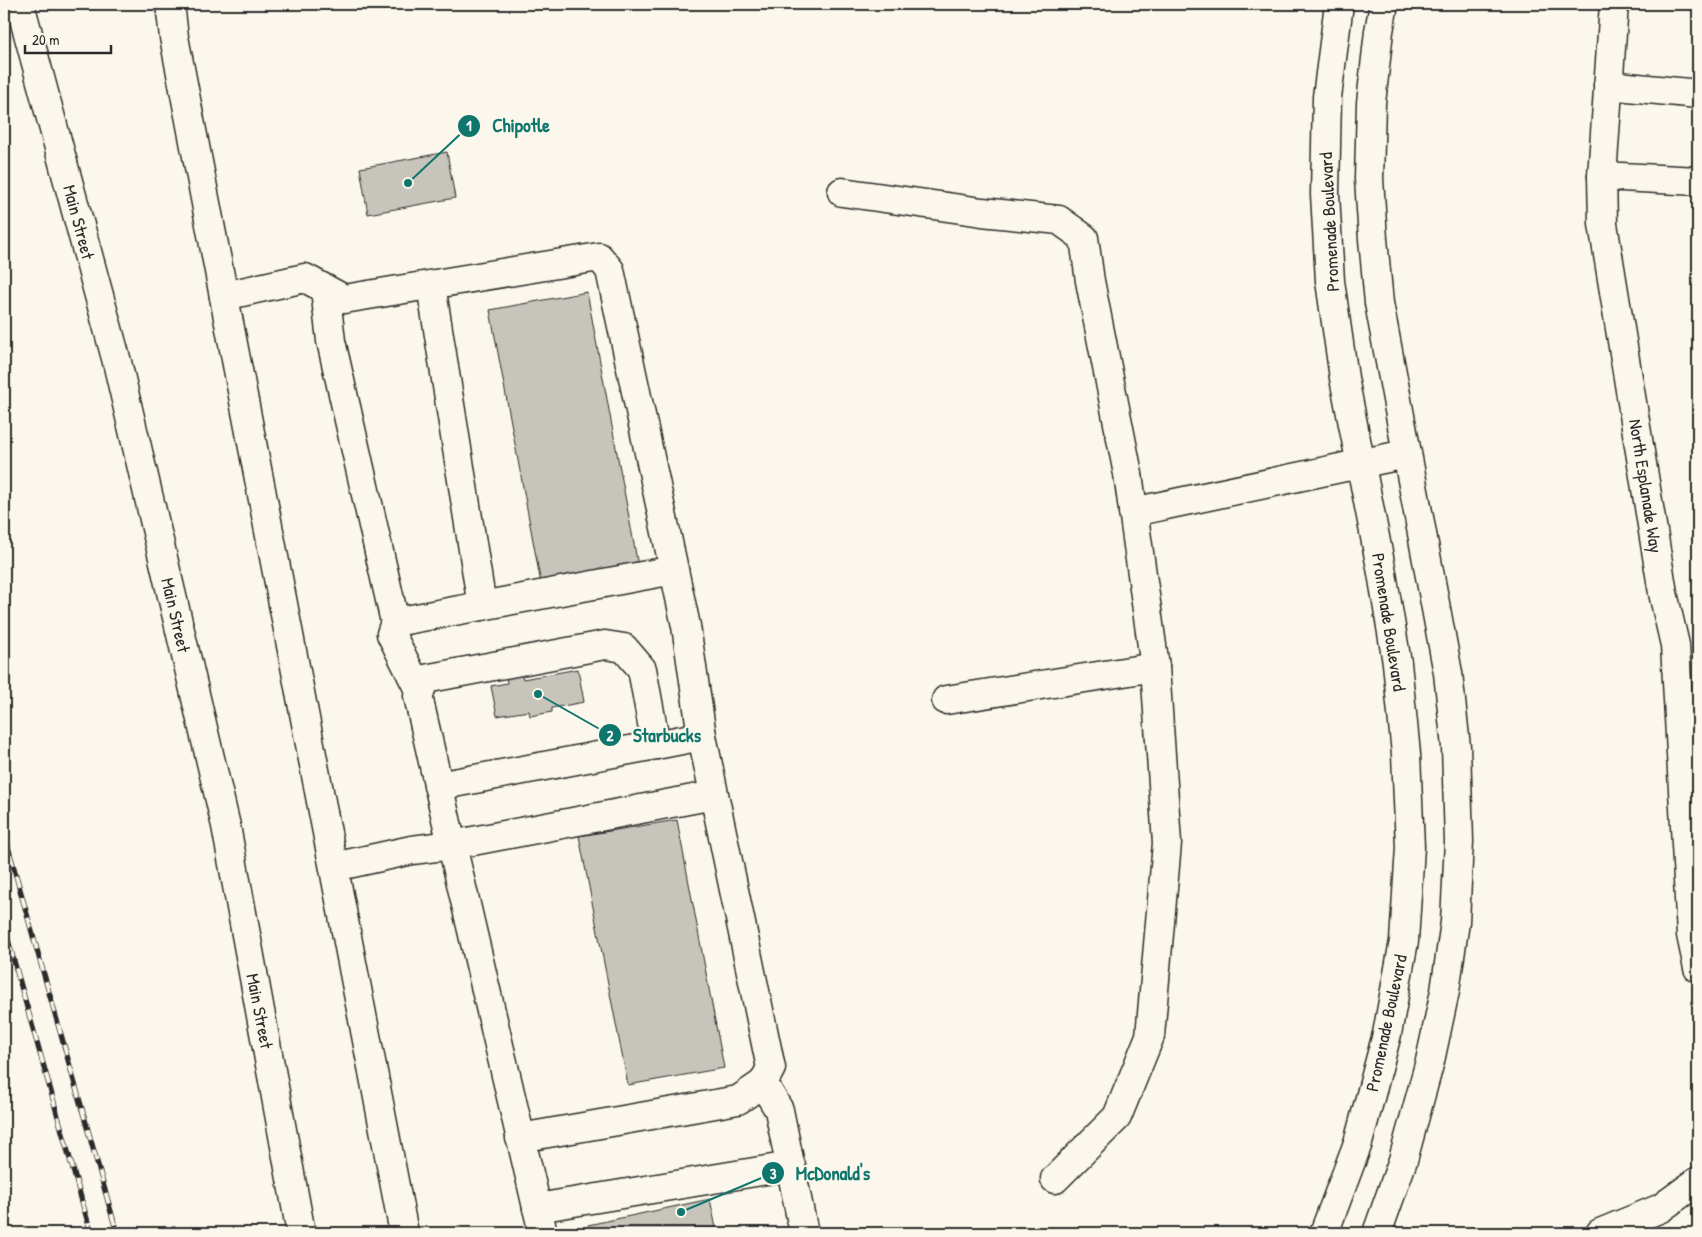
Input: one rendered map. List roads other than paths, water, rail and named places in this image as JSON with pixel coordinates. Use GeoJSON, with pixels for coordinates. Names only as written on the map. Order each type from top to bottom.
{"type":"FeatureCollection","features":[{"type":"Feature","properties":{"kind":"main road","name":"Main Street"},"geometry":{"type":"LineString","coordinates":[[20,4],[117,362],[226,826],[301,1233]]}},
{"type":"Feature","properties":{"kind":"main road"},"geometry":{"type":"LineString","coordinates":[[170,4],[174,37],[404,1233]]}},
{"type":"Feature","properties":{"kind":"main road","name":"Promenade Boulevard"},"geometry":{"type":"LineString","coordinates":[[1330,1232],[1358,1143],[1387,1034],[1404,941],[1410,847],[1406,754],[1397,664],[1382,573],[1344,378],[1330,281],[1325,194],[1327,97],[1339,4]]}},
{"type":"Feature","properties":{"kind":"main road"},"geometry":{"type":"LineString","coordinates":[[1377,1233],[1403,1160],[1430,1061],[1445,991],[1455,922],[1459,841],[1456,747],[1448,673],[1379,303],[1369,180],[1371,103],[1384,4]]}},
{"type":"Feature","properties":{"kind":"main road","name":"North Esplanade Way"},"geometry":{"type":"LineString","coordinates":[[1614,4],[1602,176],[1603,224],[1663,593],[1686,645],[1691,935],[1698,968]]}},
{"type":"Feature","properties":{"kind":"main road"},"geometry":{"type":"LineString","coordinates":[[1608,85],[1698,94]]}},
{"type":"Feature","properties":{"kind":"main road"},"geometry":{"type":"LineString","coordinates":[[1602,176],[1698,181]]}},
{"type":"Feature","properties":{"kind":"main road"},"geometry":{"type":"LineString","coordinates":[[842,192],[982,212],[1059,220],[1084,238],[1090,281],[1128,474],[1155,667],[1167,843],[1150,1036],[1117,1118],[1055,1179]]}},
{"type":"Feature","properties":{"kind":"main road"},"geometry":{"type":"LineString","coordinates":[[224,296],[306,278],[344,299],[599,257],[610,270],[686,626],[702,736],[771,1068],[763,1083],[738,1100],[520,1138]]}},
{"type":"Feature","properties":{"kind":"main road"},"geometry":{"type":"LineString","coordinates":[[431,285],[482,606]]}},
{"type":"Feature","properties":{"kind":"main road"},"geometry":{"type":"LineString","coordinates":[[325,289],[331,340],[394,622],[390,634],[420,692]]}},
{"type":"Feature","properties":{"kind":"main road"},"geometry":{"type":"LineString","coordinates":[[1133,512],[1406,454]]}},
{"type":"Feature","properties":{"kind":"main road"},"geometry":{"type":"LineString","coordinates":[[394,622],[674,570]]}},
{"type":"Feature","properties":{"kind":"main road"},"geometry":{"type":"LineString","coordinates":[[656,745],[642,669],[624,648],[605,645],[425,679],[418,696],[540,1221],[791,1166]]}},
{"type":"Feature","properties":{"kind":"main road"},"geometry":{"type":"LineString","coordinates":[[946,700],[1155,667]]}},
{"type":"Feature","properties":{"kind":"main road"},"geometry":{"type":"LineString","coordinates":[[438,786],[702,736]]}},
{"type":"Feature","properties":{"kind":"main road"},"geometry":{"type":"LineString","coordinates":[[334,866],[714,795]]}},
{"type":"Feature","properties":{"kind":"main road"},"geometry":{"type":"LineString","coordinates":[[763,1083],[780,1110],[804,1233]]}},
{"type":"Feature","properties":{"kind":"main road"},"geometry":{"type":"LineString","coordinates":[[1600,1233],[1661,1208],[1698,1181]]}},
{"type":"Feature","properties":{"kind":"railway"},"geometry":{"type":"LineString","coordinates":[[4,833],[117,1233]]}},
{"type":"Feature","properties":{"kind":"railway"},"geometry":{"type":"LineString","coordinates":[[4,926],[91,1233]]}},
{"type":"Feature","properties":{"kind":"place","name":"Chipotle"},"geometry":{"type":"Point","coordinates":[408,183]}},
{"type":"Feature","properties":{"kind":"place","name":"Starbucks"},"geometry":{"type":"Point","coordinates":[538,694]}},
{"type":"Feature","properties":{"kind":"place","name":"McDonald's"},"geometry":{"type":"Point","coordinates":[681,1212]}}]}
